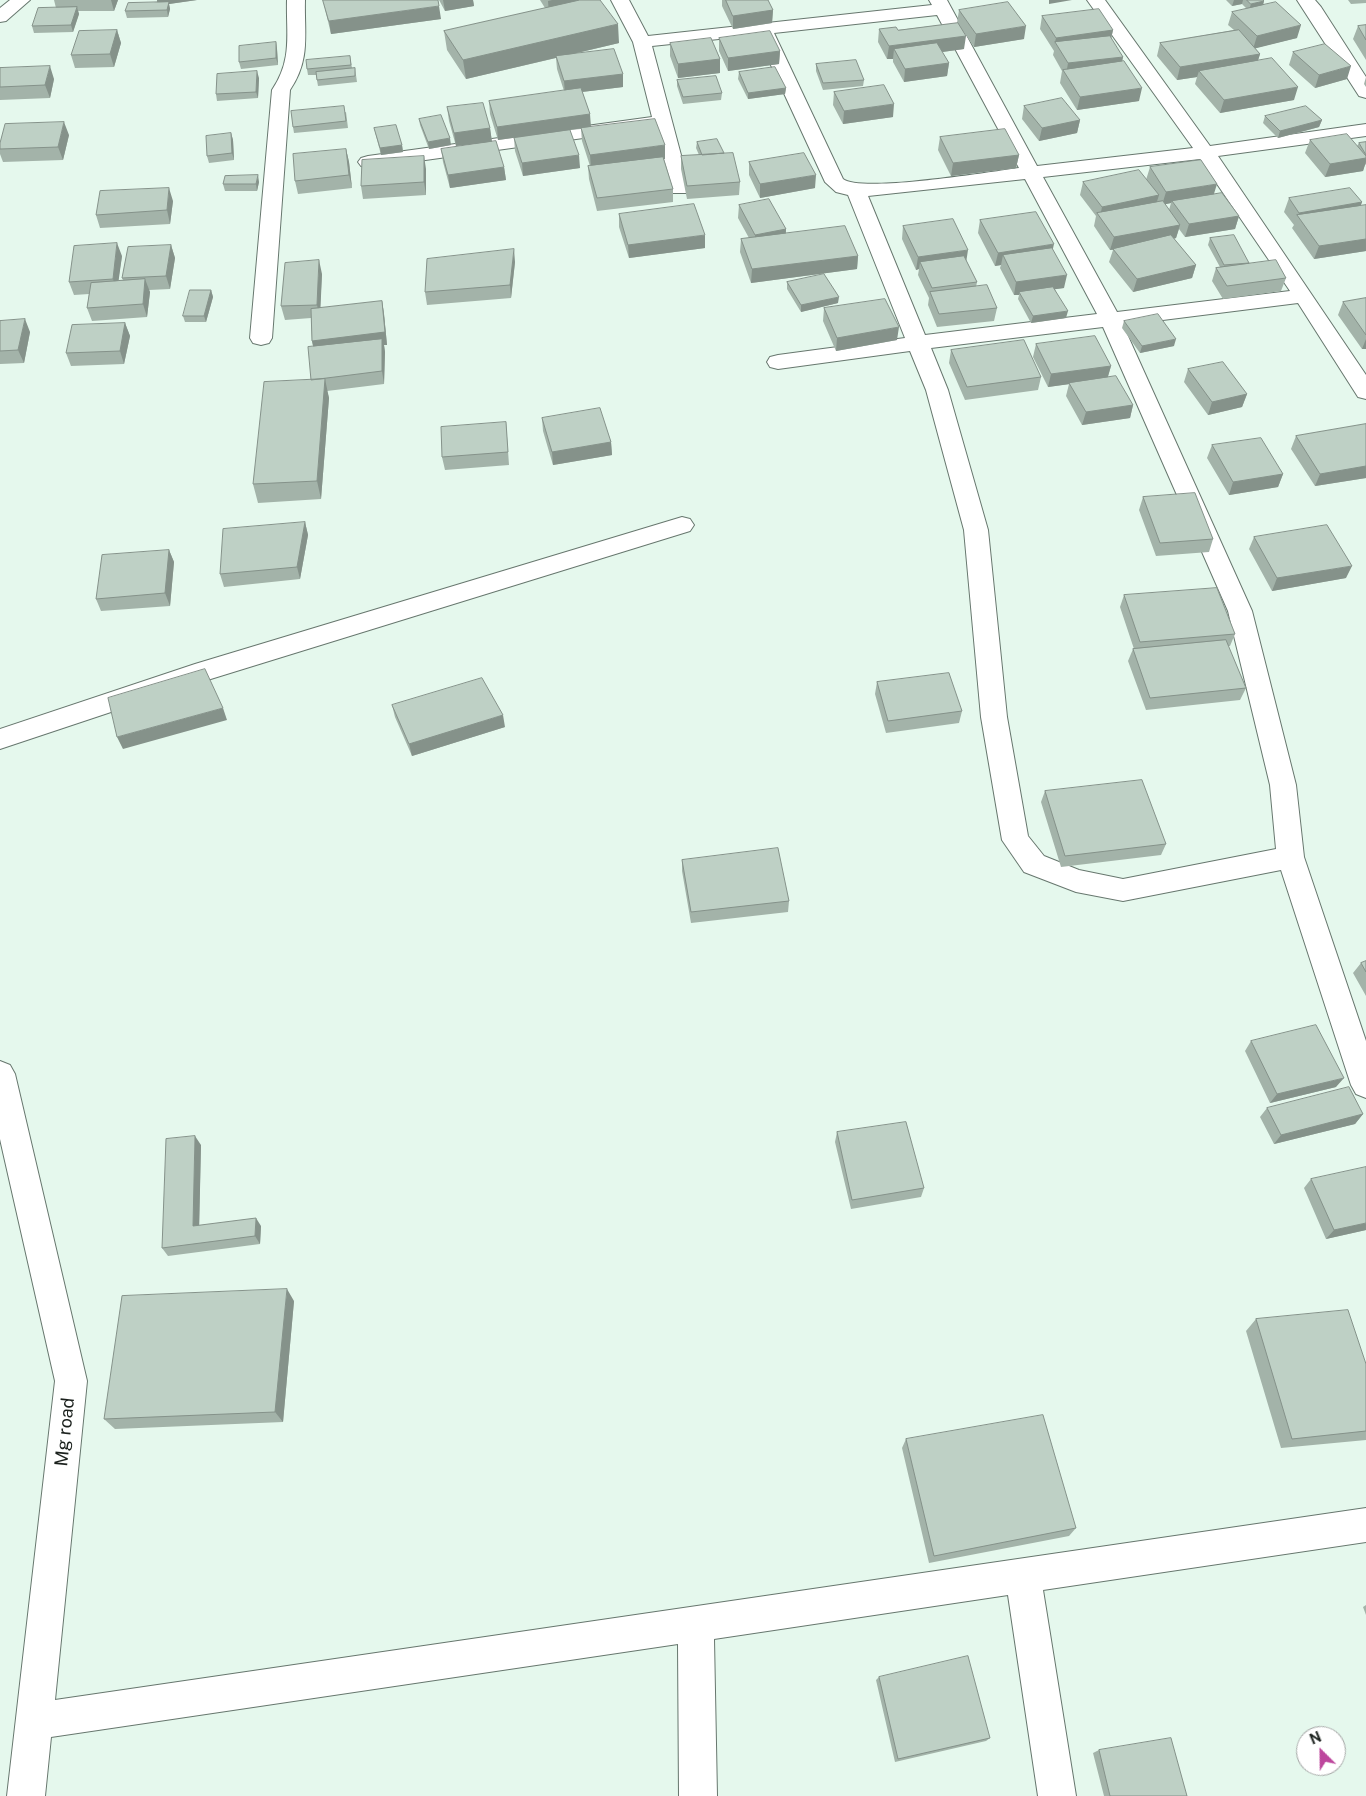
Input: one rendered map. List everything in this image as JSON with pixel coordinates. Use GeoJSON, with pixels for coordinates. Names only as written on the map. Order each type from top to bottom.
{"type":"FeatureCollection","features":[{"type":"Feature","properties":{"kind":"street"},"geometry":{"type":"LineString","coordinates":[[0,17],[21,0]]}},
{"type":"Feature","properties":{"kind":"street"},"geometry":{"type":"LineString","coordinates":[[261,338],[281,90],[288,80],[297,50],[296,0]]}},
{"type":"Feature","properties":{"kind":"street"},"geometry":{"type":"LineString","coordinates":[[620,0],[642,42],[680,189]]}},
{"type":"Feature","properties":{"kind":"street"},"geometry":{"type":"LineString","coordinates":[[1096,0],[1206,152],[1304,296],[1366,392]]}},
{"type":"Feature","properties":{"kind":"street"},"geometry":{"type":"LineString","coordinates":[[1306,0],[1315,11],[1366,92]]}},
{"type":"Feature","properties":{"kind":"street"},"geometry":{"type":"LineString","coordinates":[[642,42],[940,5],[1110,319],[1240,611],[1283,785],[1290,857],[1366,1085]]}},
{"type":"Feature","properties":{"kind":"street"},"geometry":{"type":"LineString","coordinates":[[764,28],[835,182],[843,188],[856,190],[1032,173],[1366,130]]}},
{"type":"Feature","properties":{"kind":"street"},"geometry":{"type":"LineString","coordinates":[[368,162],[662,121]]}},
{"type":"Feature","properties":{"kind":"street"},"geometry":{"type":"LineString","coordinates":[[856,190],[937,390],[976,530],[994,717],[1015,840],[1034,864],[1076,881],[1123,890],[1290,857]]}},
{"type":"Feature","properties":{"kind":"street"},"geometry":{"type":"LineString","coordinates":[[778,362],[1304,296]]}},
{"type":"Feature","properties":{"kind":"street"},"geometry":{"type":"LineString","coordinates":[[0,739],[205,671],[682,525]]}},
{"type":"Feature","properties":{"kind":"street","name":"Mg road"},"geometry":{"type":"LineString","coordinates":[[0,1074],[71,1381],[26,1796]]}},
{"type":"Feature","properties":{"kind":"street"},"geometry":{"type":"LineString","coordinates":[[34,1721],[1023,1577],[1366,1525]]}},
{"type":"Feature","properties":{"kind":"street"},"geometry":{"type":"LineString","coordinates":[[1023,1577],[1057,1796]]}},
{"type":"Feature","properties":{"kind":"street"},"geometry":{"type":"LineString","coordinates":[[696,1625],[698,1796]]}},
{"type":"Feature","properties":{"kind":"building"},"geometry":{"type":"Polygon","coordinates":[[[323,0],[438,0],[439,6],[329,21],[323,0]]]}},
{"type":"Feature","properties":{"kind":"building"},"geometry":{"type":"Polygon","coordinates":[[[580,0],[600,0],[618,24],[463,60],[444,31],[580,0]]]}},
{"type":"Feature","properties":{"kind":"building"},"geometry":{"type":"Polygon","coordinates":[[[726,0],[768,0],[773,10],[733,16],[726,0]]]}},
{"type":"Feature","properties":{"kind":"building"},"geometry":{"type":"Polygon","coordinates":[[[1247,0],[1263,0],[1264,1],[1251,4],[1247,0]]]}},
{"type":"Feature","properties":{"kind":"building"},"geometry":{"type":"Polygon","coordinates":[[[169,2],[167,10],[125,11],[128,3],[169,2]]]}},
{"type":"Feature","properties":{"kind":"building"},"geometry":{"type":"Polygon","coordinates":[[[1008,2],[1026,26],[976,34],[959,10],[1008,2]]]}},
{"type":"Feature","properties":{"kind":"building"},"geometry":{"type":"Polygon","coordinates":[[[1276,2],[1301,25],[1257,36],[1232,12],[1276,2]]]}},
{"type":"Feature","properties":{"kind":"building"},"geometry":{"type":"Polygon","coordinates":[[[77,7],[71,25],[32,26],[38,8],[77,7]]]}},
{"type":"Feature","properties":{"kind":"building"},"geometry":{"type":"Polygon","coordinates":[[[1099,9],[1113,30],[1056,38],[1042,16],[1099,9]]]}},
{"type":"Feature","properties":{"kind":"building"},"geometry":{"type":"Polygon","coordinates":[[[958,23],[966,36],[889,46],[879,29],[896,27],[898,30],[958,23]]]}},
{"type":"Feature","properties":{"kind":"building"},"geometry":{"type":"Polygon","coordinates":[[[1366,25],[1366,40],[1358,26],[1366,25]]]}},
{"type":"Feature","properties":{"kind":"building"},"geometry":{"type":"Polygon","coordinates":[[[117,30],[110,54],[71,55],[79,31],[117,30]]]}},
{"type":"Feature","properties":{"kind":"building"},"geometry":{"type":"Polygon","coordinates":[[[1239,30],[1260,54],[1180,67],[1160,43],[1239,30]]]}},
{"type":"Feature","properties":{"kind":"building"},"geometry":{"type":"Polygon","coordinates":[[[770,31],[780,51],[728,58],[719,38],[770,31]]]}},
{"type":"Feature","properties":{"kind":"building"},"geometry":{"type":"Polygon","coordinates":[[[1110,36],[1123,57],[1068,63],[1055,42],[1110,36]]]}},
{"type":"Feature","properties":{"kind":"building"},"geometry":{"type":"Polygon","coordinates":[[[711,38],[720,59],[678,64],[670,43],[711,38]]]}},
{"type":"Feature","properties":{"kind":"building"},"geometry":{"type":"Polygon","coordinates":[[[276,42],[276,58],[239,62],[239,46],[276,42]]]}},
{"type":"Feature","properties":{"kind":"building"},"geometry":{"type":"Polygon","coordinates":[[[937,43],[949,63],[905,69],[894,49],[937,43]]]}},
{"type":"Feature","properties":{"kind":"building"},"geometry":{"type":"Polygon","coordinates":[[[1325,44],[1351,66],[1319,75],[1293,52],[1325,44]]]}},
{"type":"Feature","properties":{"kind":"building"},"geometry":{"type":"Polygon","coordinates":[[[614,49],[623,74],[564,81],[556,56],[614,49]]]}},
{"type":"Feature","properties":{"kind":"building"},"geometry":{"type":"Polygon","coordinates":[[[350,56],[351,65],[307,69],[306,60],[350,56]]]}},
{"type":"Feature","properties":{"kind":"building"},"geometry":{"type":"Polygon","coordinates":[[[1272,58],[1298,87],[1224,100],[1199,71],[1272,58]]]}},
{"type":"Feature","properties":{"kind":"building"},"geometry":{"type":"Polygon","coordinates":[[[856,60],[864,80],[823,83],[816,64],[856,60]]]}},
{"type":"Feature","properties":{"kind":"building"},"geometry":{"type":"Polygon","coordinates":[[[1124,61],[1142,88],[1080,97],[1063,70],[1124,61]]]}},
{"type":"Feature","properties":{"kind":"building"},"geometry":{"type":"Polygon","coordinates":[[[50,66],[45,85],[0,87],[0,68],[50,66]]]}},
{"type":"Feature","properties":{"kind":"building"},"geometry":{"type":"Polygon","coordinates":[[[775,67],[786,88],[748,93],[739,72],[775,67]]]}},
{"type":"Feature","properties":{"kind":"building"},"geometry":{"type":"Polygon","coordinates":[[[355,68],[355,76],[317,80],[316,72],[355,68]]]}},
{"type":"Feature","properties":{"kind":"building"},"geometry":{"type":"Polygon","coordinates":[[[257,71],[256,92],[216,94],[217,74],[257,71]]]}},
{"type":"Feature","properties":{"kind":"building"},"geometry":{"type":"Polygon","coordinates":[[[716,76],[722,93],[683,97],[677,80],[716,76]]]}},
{"type":"Feature","properties":{"kind":"building"},"geometry":{"type":"Polygon","coordinates":[[[884,85],[894,104],[844,111],[834,92],[884,85]]]}},
{"type":"Feature","properties":{"kind":"building"},"geometry":{"type":"Polygon","coordinates":[[[581,88],[590,114],[497,127],[489,101],[581,88]]]}},
{"type":"Feature","properties":{"kind":"building"},"geometry":{"type":"Polygon","coordinates":[[[1062,98],[1080,120],[1042,128],[1024,106],[1062,98]]]}},
{"type":"Feature","properties":{"kind":"building"},"geometry":{"type":"Polygon","coordinates":[[[483,103],[490,128],[454,133],[447,107],[483,103]]]}},
{"type":"Feature","properties":{"kind":"building"},"geometry":{"type":"Polygon","coordinates":[[[344,106],[346,121],[293,127],[291,111],[344,106]]]}},
{"type":"Feature","properties":{"kind":"building"},"geometry":{"type":"Polygon","coordinates":[[[1306,106],[1322,120],[1280,131],[1265,116],[1306,106]]]}},
{"type":"Feature","properties":{"kind":"building"},"geometry":{"type":"Polygon","coordinates":[[[441,115],[450,138],[428,142],[419,119],[441,115]]]}},
{"type":"Feature","properties":{"kind":"building"},"geometry":{"type":"Polygon","coordinates":[[[655,119],[665,145],[590,155],[581,128],[655,119]]]}},
{"type":"Feature","properties":{"kind":"building"},"geometry":{"type":"Polygon","coordinates":[[[64,122],[58,147],[0,149],[5,124],[64,122]]]}},
{"type":"Feature","properties":{"kind":"building"},"geometry":{"type":"Polygon","coordinates":[[[396,125],[402,145],[380,148],[374,128],[396,125]]]}},
{"type":"Feature","properties":{"kind":"building"},"geometry":{"type":"Polygon","coordinates":[[[1005,129],[1019,155],[953,163],[940,137],[1005,129]]]}},
{"type":"Feature","properties":{"kind":"building"},"geometry":{"type":"Polygon","coordinates":[[[570,130],[579,155],[522,163],[514,138],[570,130]]]}},
{"type":"Feature","properties":{"kind":"building"},"geometry":{"type":"Polygon","coordinates":[[[231,133],[232,153],[207,156],[206,136],[231,133]]]}},
{"type":"Feature","properties":{"kind":"building"},"geometry":{"type":"Polygon","coordinates":[[[1347,134],[1366,158],[1330,164],[1310,140],[1347,134]]]}},
{"type":"Feature","properties":{"kind":"building"},"geometry":{"type":"Polygon","coordinates":[[[717,139],[724,153],[702,155],[697,142],[717,139]]]}},
{"type":"Feature","properties":{"kind":"building"},"geometry":{"type":"Polygon","coordinates":[[[496,141],[504,167],[448,175],[441,149],[496,141]]]}},
{"type":"Feature","properties":{"kind":"building"},"geometry":{"type":"Polygon","coordinates":[[[1366,142],[1366,155],[1359,143],[1366,142]]]}},
{"type":"Feature","properties":{"kind":"building"},"geometry":{"type":"Polygon","coordinates":[[[346,149],[349,175],[295,181],[293,154],[346,149]]]}},
{"type":"Feature","properties":{"kind":"building"},"geometry":{"type":"Polygon","coordinates":[[[733,153],[740,182],[687,186],[681,156],[733,153]]]}},
{"type":"Feature","properties":{"kind":"building"},"geometry":{"type":"Polygon","coordinates":[[[804,153],[816,175],[760,184],[749,162],[804,153]]]}},
{"type":"Feature","properties":{"kind":"building"},"geometry":{"type":"Polygon","coordinates":[[[424,156],[424,182],[361,186],[362,160],[424,156]]]}},
{"type":"Feature","properties":{"kind":"building"},"geometry":{"type":"Polygon","coordinates":[[[663,157],[673,189],[597,198],[588,166],[663,157]]]}},
{"type":"Feature","properties":{"kind":"building"},"geometry":{"type":"Polygon","coordinates":[[[1201,160],[1217,184],[1166,192],[1150,167],[1201,160]]]}},
{"type":"Feature","properties":{"kind":"building"},"geometry":{"type":"Polygon","coordinates":[[[1139,170],[1159,195],[1102,207],[1083,182],[1139,170]]]}},
{"type":"Feature","properties":{"kind":"building"},"geometry":{"type":"Polygon","coordinates":[[[258,175],[256,184],[223,184],[225,176],[258,175]]]}},
{"type":"Feature","properties":{"kind":"building"},"geometry":{"type":"Polygon","coordinates":[[[169,188],[167,210],[96,215],[100,191],[169,188]]]}},
{"type":"Feature","properties":{"kind":"building"},"geometry":{"type":"Polygon","coordinates":[[[1350,188],[1362,202],[1299,213],[1289,198],[1350,188]]]}},
{"type":"Feature","properties":{"kind":"building"},"geometry":{"type":"Polygon","coordinates":[[[1222,193],[1239,216],[1189,224],[1172,201],[1222,193]]]}},
{"type":"Feature","properties":{"kind":"building"},"geometry":{"type":"Polygon","coordinates":[[[769,199],[786,229],[755,235],[739,205],[769,199]]]}},
{"type":"Feature","properties":{"kind":"building"},"geometry":{"type":"Polygon","coordinates":[[[1163,201],[1180,225],[1114,237],[1097,213],[1163,201]]]}},
{"type":"Feature","properties":{"kind":"building"},"geometry":{"type":"Polygon","coordinates":[[[694,204],[705,235],[628,245],[619,214],[694,204]]]}},
{"type":"Feature","properties":{"kind":"building"},"geometry":{"type":"Polygon","coordinates":[[[1366,205],[1366,239],[1319,246],[1297,215],[1366,205]]]}},
{"type":"Feature","properties":{"kind":"building"},"geometry":{"type":"Polygon","coordinates":[[[1036,212],[1054,244],[998,253],[980,220],[1036,212]]]}},
{"type":"Feature","properties":{"kind":"building"},"geometry":{"type":"Polygon","coordinates":[[[953,219],[968,250],[918,257],[903,226],[953,219]]]}},
{"type":"Feature","properties":{"kind":"building"},"geometry":{"type":"Polygon","coordinates":[[[845,226],[858,256],[752,269],[741,239],[845,226]]]}},
{"type":"Feature","properties":{"kind":"building"},"geometry":{"type":"Polygon","coordinates":[[[1171,235],[1196,265],[1137,279],[1113,249],[1171,235]]]}},
{"type":"Feature","properties":{"kind":"building"},"geometry":{"type":"Polygon","coordinates":[[[1234,235],[1249,263],[1224,265],[1210,238],[1234,235]]]}},
{"type":"Feature","properties":{"kind":"building"},"geometry":{"type":"Polygon","coordinates":[[[117,243],[113,279],[69,282],[74,246],[117,243]]]}},
{"type":"Feature","properties":{"kind":"building"},"geometry":{"type":"Polygon","coordinates":[[[171,245],[166,276],[122,278],[128,247],[171,245]]]}},
{"type":"Feature","properties":{"kind":"building"},"geometry":{"type":"Polygon","coordinates":[[[1052,248],[1067,275],[1016,282],[1003,255],[1052,248]]]}},
{"type":"Feature","properties":{"kind":"building"},"geometry":{"type":"Polygon","coordinates":[[[514,249],[510,285],[425,292],[427,259],[514,249]]]}},
{"type":"Feature","properties":{"kind":"building"},"geometry":{"type":"Polygon","coordinates":[[[964,256],[977,282],[932,288],[920,262],[964,256]]]}},
{"type":"Feature","properties":{"kind":"building"},"geometry":{"type":"Polygon","coordinates":[[[319,260],[317,305],[281,306],[285,263],[319,260]]]}},
{"type":"Feature","properties":{"kind":"building"},"geometry":{"type":"Polygon","coordinates":[[[1276,260],[1286,278],[1227,286],[1216,268],[1276,260]]]}},
{"type":"Feature","properties":{"kind":"building"},"geometry":{"type":"Polygon","coordinates":[[[824,274],[839,297],[801,305],[787,282],[824,274]]]}},
{"type":"Feature","properties":{"kind":"building"},"geometry":{"type":"Polygon","coordinates":[[[145,279],[143,304],[87,308],[91,283],[145,279]]]}},
{"type":"Feature","properties":{"kind":"building"},"geometry":{"type":"Polygon","coordinates":[[[987,285],[997,308],[939,314],[930,292],[987,285]]]}},
{"type":"Feature","properties":{"kind":"building"},"geometry":{"type":"Polygon","coordinates":[[[1053,287],[1068,311],[1033,316],[1019,292],[1053,287]]]}},
{"type":"Feature","properties":{"kind":"building"},"geometry":{"type":"Polygon","coordinates":[[[190,290],[211,290],[204,316],[183,316],[190,290]]]}},
{"type":"Feature","properties":{"kind":"building"},"geometry":{"type":"Polygon","coordinates":[[[1366,298],[1366,335],[1343,302],[1366,298]]]}},
{"type":"Feature","properties":{"kind":"building"},"geometry":{"type":"Polygon","coordinates":[[[885,299],[899,327],[837,338],[824,308],[885,299]]]}},
{"type":"Feature","properties":{"kind":"building"},"geometry":{"type":"Polygon","coordinates":[[[382,301],[385,332],[312,341],[311,309],[382,301]]]}},
{"type":"Feature","properties":{"kind":"building"},"geometry":{"type":"Polygon","coordinates":[[[1158,314],[1176,339],[1142,346],[1124,321],[1158,314]]]}},
{"type":"Feature","properties":{"kind":"building"},"geometry":{"type":"Polygon","coordinates":[[[25,319],[18,350],[0,351],[0,321],[25,319]]]}},
{"type":"Feature","properties":{"kind":"building"},"geometry":{"type":"Polygon","coordinates":[[[125,323],[120,351],[66,353],[72,325],[125,323]]]}},
{"type":"Feature","properties":{"kind":"building"},"geometry":{"type":"Polygon","coordinates":[[[1095,336],[1111,366],[1051,374],[1036,344],[1095,336]]]}},
{"type":"Feature","properties":{"kind":"building"},"geometry":{"type":"Polygon","coordinates":[[[382,339],[382,371],[311,380],[308,347],[382,339]]]}},
{"type":"Feature","properties":{"kind":"building"},"geometry":{"type":"Polygon","coordinates":[[[1024,340],[1041,377],[967,387],[951,350],[1024,340]]]}},
{"type":"Feature","properties":{"kind":"building"},"geometry":{"type":"Polygon","coordinates":[[[1223,362],[1247,394],[1212,402],[1188,369],[1223,362]]]}},
{"type":"Feature","properties":{"kind":"building"},"geometry":{"type":"Polygon","coordinates":[[[1116,376],[1133,405],[1086,412],[1069,383],[1116,376]]]}},
{"type":"Feature","properties":{"kind":"building"},"geometry":{"type":"Polygon","coordinates":[[[325,379],[317,481],[253,484],[264,382],[325,379]]]}},
{"type":"Feature","properties":{"kind":"building"},"geometry":{"type":"Polygon","coordinates":[[[600,408],[611,442],[552,452],[542,418],[600,408]]]}},
{"type":"Feature","properties":{"kind":"building"},"geometry":{"type":"Polygon","coordinates":[[[506,422],[508,452],[442,457],[441,427],[506,422]]]}},
{"type":"Feature","properties":{"kind":"building"},"geometry":{"type":"Polygon","coordinates":[[[1366,424],[1366,466],[1320,474],[1296,436],[1366,424]]]}},
{"type":"Feature","properties":{"kind":"building"},"geometry":{"type":"Polygon","coordinates":[[[1261,438],[1283,474],[1233,482],[1212,445],[1261,438]]]}},
{"type":"Feature","properties":{"kind":"building"},"geometry":{"type":"Polygon","coordinates":[[[1195,493],[1213,539],[1160,543],[1143,497],[1195,493]]]}},
{"type":"Feature","properties":{"kind":"building"},"geometry":{"type":"Polygon","coordinates":[[[305,522],[297,567],[220,574],[223,529],[305,522]]]}},
{"type":"Feature","properties":{"kind":"building"},"geometry":{"type":"Polygon","coordinates":[[[1327,525],[1352,566],[1277,578],[1254,537],[1327,525]]]}},
{"type":"Feature","properties":{"kind":"building"},"geometry":{"type":"Polygon","coordinates":[[[169,550],[165,593],[96,599],[102,555],[169,550]]]}},
{"type":"Feature","properties":{"kind":"building"},"geometry":{"type":"Polygon","coordinates":[[[1217,588],[1235,634],[1140,642],[1124,595],[1217,588]]]}},
{"type":"Feature","properties":{"kind":"building"},"geometry":{"type":"Polygon","coordinates":[[[1226,640],[1246,688],[1150,698],[1133,649],[1226,640]]]}},
{"type":"Feature","properties":{"kind":"building"},"geometry":{"type":"Polygon","coordinates":[[[205,669],[223,708],[117,737],[108,698],[205,669]]]}},
{"type":"Feature","properties":{"kind":"building"},"geometry":{"type":"Polygon","coordinates":[[[949,673],[962,711],[888,721],[877,682],[949,673]]]}},
{"type":"Feature","properties":{"kind":"building"},"geometry":{"type":"Polygon","coordinates":[[[482,678],[503,715],[409,744],[392,705],[482,678]]]}},
{"type":"Feature","properties":{"kind":"building"},"geometry":{"type":"Polygon","coordinates":[[[1142,780],[1166,844],[1065,856],[1045,791],[1142,780]]]}},
{"type":"Feature","properties":{"kind":"building"},"geometry":{"type":"Polygon","coordinates":[[[778,848],[789,901],[691,912],[682,860],[778,848]]]}},
{"type":"Feature","properties":{"kind":"building"},"geometry":{"type":"Polygon","coordinates":[[[1366,961],[1366,972],[1361,963],[1366,961]]]}},
{"type":"Feature","properties":{"kind":"building"},"geometry":{"type":"Polygon","coordinates":[[[1316,1025],[1344,1078],[1277,1094],[1251,1041],[1316,1025]]]}},
{"type":"Feature","properties":{"kind":"building"},"geometry":{"type":"Polygon","coordinates":[[[1349,1087],[1363,1114],[1281,1135],[1267,1108],[1349,1087]]]}},
{"type":"Feature","properties":{"kind":"building"},"geometry":{"type":"Polygon","coordinates":[[[906,1122],[924,1188],[852,1200],[837,1132],[906,1122]]]}},
{"type":"Feature","properties":{"kind":"building"},"geometry":{"type":"Polygon","coordinates":[[[195,1136],[193,1226],[256,1218],[255,1236],[162,1248],[166,1139],[195,1136]]]}},
{"type":"Feature","properties":{"kind":"building"},"geometry":{"type":"Polygon","coordinates":[[[1366,1167],[1366,1223],[1334,1230],[1311,1179],[1366,1167]]]}},
{"type":"Feature","properties":{"kind":"building"},"geometry":{"type":"Polygon","coordinates":[[[287,1289],[275,1412],[104,1419],[122,1296],[287,1289]]]}},
{"type":"Feature","properties":{"kind":"building"},"geometry":{"type":"Polygon","coordinates":[[[1348,1310],[1366,1364],[1366,1431],[1292,1439],[1256,1319],[1348,1310]]]}},
{"type":"Feature","properties":{"kind":"building"},"geometry":{"type":"Polygon","coordinates":[[[1043,1415],[1076,1528],[934,1556],[906,1439],[1043,1415]]]}},
{"type":"Feature","properties":{"kind":"building"},"geometry":{"type":"Polygon","coordinates":[[[968,1656],[990,1738],[898,1759],[879,1677],[968,1656]]]}},
{"type":"Feature","properties":{"kind":"building"},"geometry":{"type":"Polygon","coordinates":[[[1171,1738],[1187,1796],[1110,1796],[1099,1750],[1171,1738]]]}}]}
